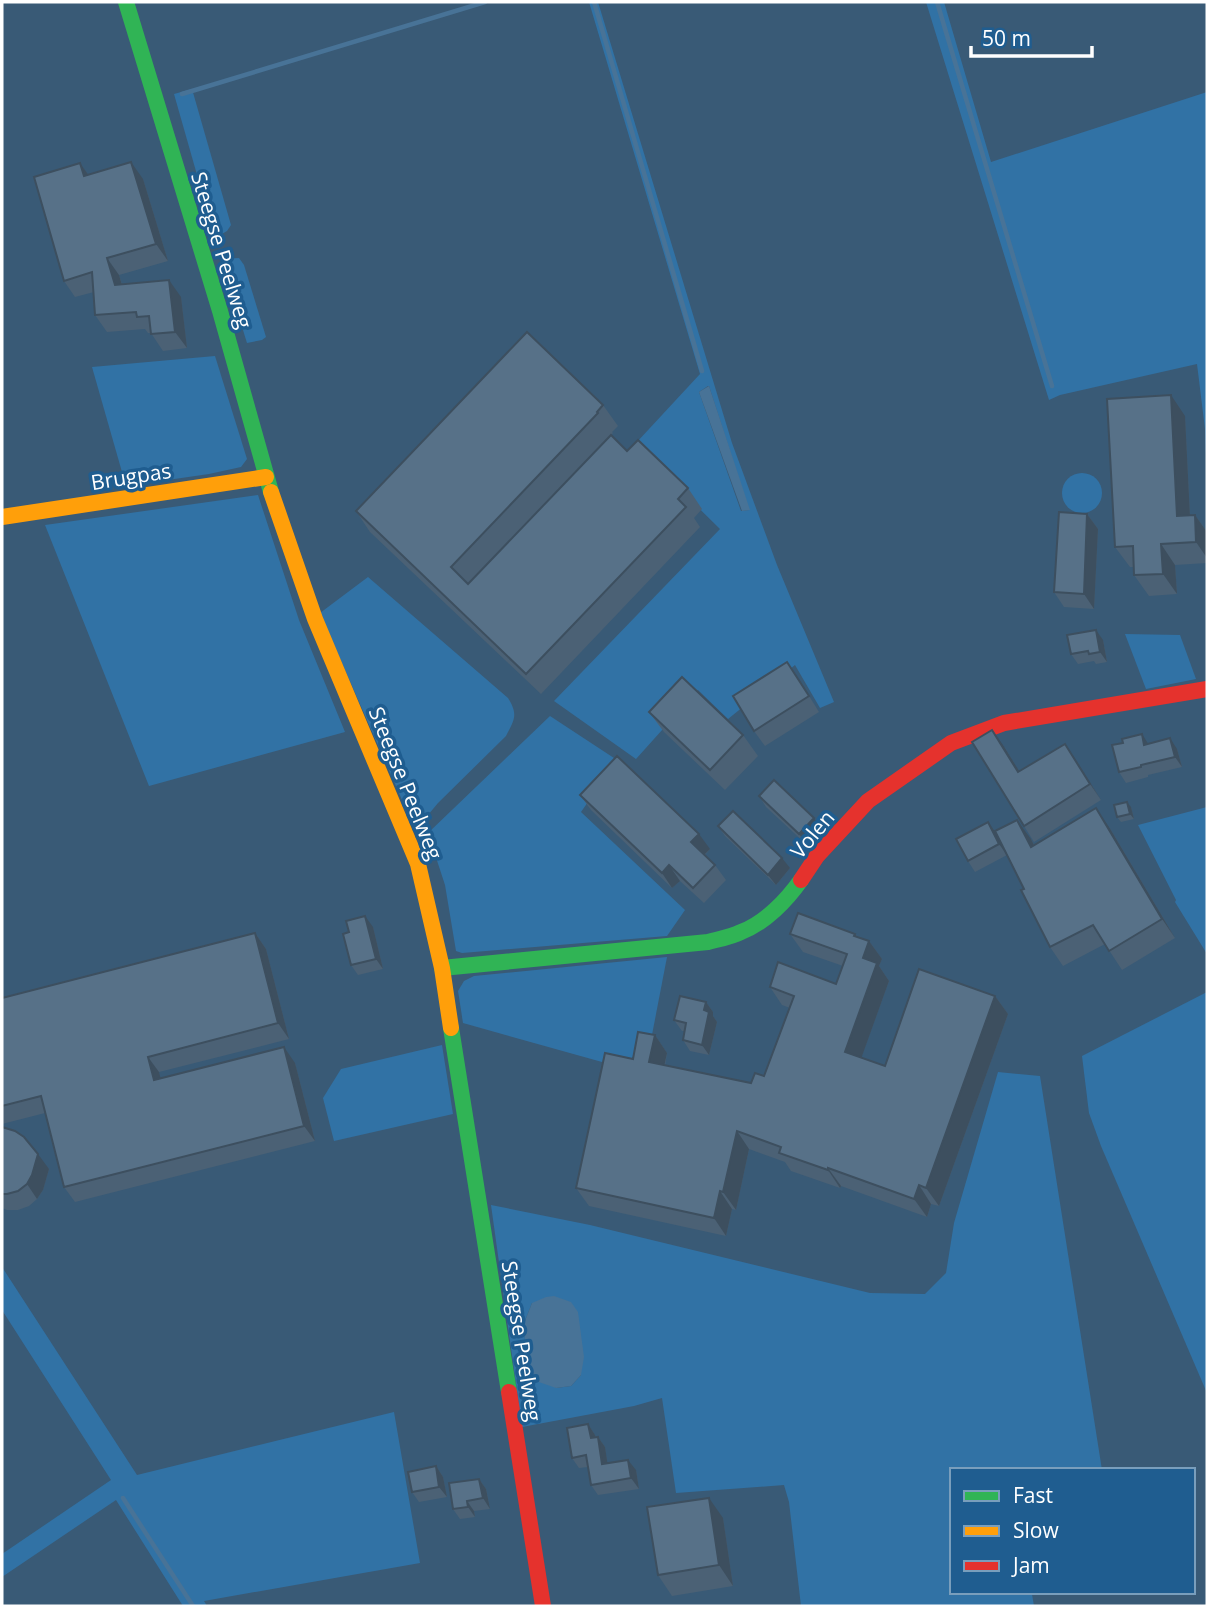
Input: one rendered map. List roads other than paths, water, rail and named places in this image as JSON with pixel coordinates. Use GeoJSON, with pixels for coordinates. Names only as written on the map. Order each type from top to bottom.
{"type":"FeatureCollection","features":[{"type":"Feature","properties":{"kind":"street","name":"Steegse Peelweg"},"geometry":{"type":"LineString","coordinates":[[126,2],[266,477],[315,619],[418,864],[442,968],[542,1606]]}},
{"type":"Feature","properties":{"kind":"street","name":"Brugpas"},"geometry":{"type":"LineString","coordinates":[[2,517],[266,477]]}},
{"type":"Feature","properties":{"kind":"street","name":"Volen"},"geometry":{"type":"LineString","coordinates":[[442,968],[708,942],[743,932],[769,915],[789,897],[817,856],[868,801],[951,743],[1004,723],[1207,689]]}},
{"type":"Feature","properties":{"kind":"waterway"},"geometry":{"type":"LineString","coordinates":[[182,94],[485,2]]}},
{"type":"Feature","properties":{"kind":"waterway"},"geometry":{"type":"LineString","coordinates":[[594,2],[702,371]]}},
{"type":"Feature","properties":{"kind":"waterway"},"geometry":{"type":"LineString","coordinates":[[937,2],[1052,386]]}},
{"type":"Feature","properties":{"kind":"waterway"},"geometry":{"type":"LineString","coordinates":[[123,1498],[193,1606]]}}]}
